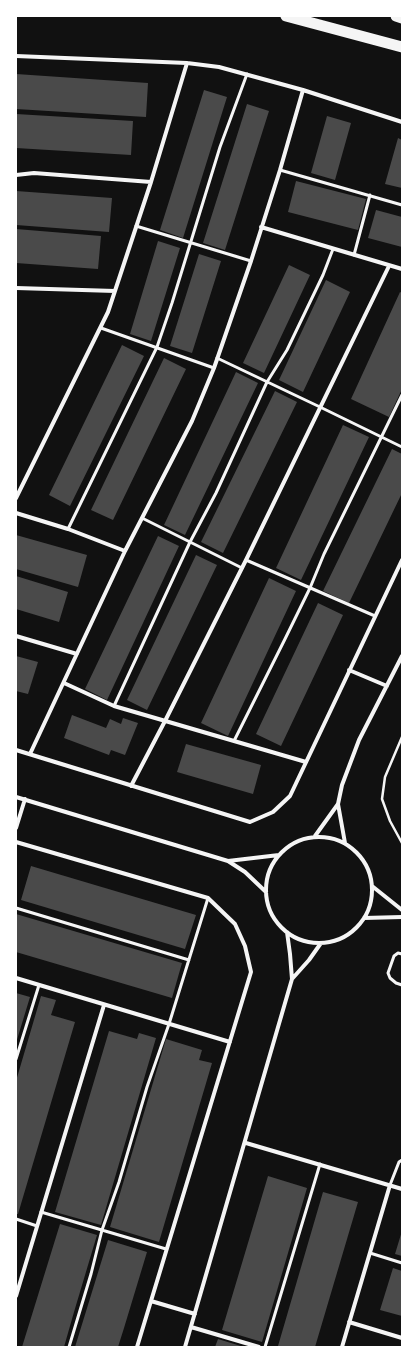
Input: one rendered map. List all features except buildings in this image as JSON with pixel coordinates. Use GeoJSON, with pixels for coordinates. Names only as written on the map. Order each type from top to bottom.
{"type":"FeatureCollection","features":[{"type":"Feature","properties":{"kind":"highway"},"geometry":{"type":"LineString","coordinates":[[286,16],[402,48]]}},
{"type":"Feature","properties":{"kind":"highway"},"geometry":{"type":"LineString","coordinates":[[396,16],[402,18]]}},
{"type":"Feature","properties":{"kind":"street"},"geometry":{"type":"LineString","coordinates":[[16,56],[187,63],[219,67],[303,90],[402,122]]}},
{"type":"Feature","properties":{"kind":"street"},"geometry":{"type":"LineString","coordinates":[[16,498],[101,328],[115,291],[151,182],[187,63]]}},
{"type":"Feature","properties":{"kind":"street"},"geometry":{"type":"LineString","coordinates":[[30,754],[125,552],[192,421],[214,368],[251,261],[280,170],[303,90]]}},
{"type":"Feature","properties":{"kind":"street"},"geometry":{"type":"LineString","coordinates":[[16,175],[34,173],[151,182]]}},
{"type":"Feature","properties":{"kind":"street"},"geometry":{"type":"LineString","coordinates":[[261,227],[402,269]]}},
{"type":"Feature","properties":{"kind":"street"},"geometry":{"type":"LineString","coordinates":[[131,786],[166,721],[246,560],[389,266]]}},
{"type":"Feature","properties":{"kind":"street"},"geometry":{"type":"LineString","coordinates":[[16,288],[115,291]]}},
{"type":"Feature","properties":{"kind":"street"},"geometry":{"type":"LineString","coordinates":[[16,513],[68,529],[125,552]]}},
{"type":"Feature","properties":{"kind":"street"},"geometry":{"type":"LineString","coordinates":[[16,750],[250,822],[273,812],[290,796],[402,560]]}},
{"type":"Feature","properties":{"kind":"street"},"geometry":{"type":"LineString","coordinates":[[16,636],[77,654]]}},
{"type":"Feature","properties":{"kind":"street"},"geometry":{"type":"LineString","coordinates":[[345,843],[338,804],[342,785],[359,740],[402,656]]}},
{"type":"Feature","properties":{"kind":"street"},"geometry":{"type":"LineString","coordinates":[[349,670],[387,686]]}},
{"type":"Feature","properties":{"kind":"street"},"geometry":{"type":"LineString","coordinates":[[64,683],[114,706],[306,762]]}},
{"type":"Feature","properties":{"kind":"street"},"geometry":{"type":"LineString","coordinates":[[16,797],[228,861],[245,872],[266,892]]}},
{"type":"Feature","properties":{"kind":"street"},"geometry":{"type":"LineString","coordinates":[[16,828],[25,799]]}},
{"type":"Feature","properties":{"kind":"street"},"geometry":{"type":"LineString","coordinates":[[315,836],[338,804]]}},
{"type":"Feature","properties":{"kind":"street"},"geometry":{"type":"LineString","coordinates":[[315,836],[330,837],[345,843],[355,851],[364,861],[372,886],[370,903],[364,918],[352,931],[338,940],[321,943],[297,939],[276,922],[269,908],[266,892],[266,879],[271,866],[279,855],[289,845],[302,839],[315,836]]}},
{"type":"Feature","properties":{"kind":"street"},"geometry":{"type":"LineString","coordinates":[[16,842],[208,898],[236,924],[246,946],[251,972],[137,1347]]}},
{"type":"Feature","properties":{"kind":"street"},"geometry":{"type":"LineString","coordinates":[[228,861],[279,855]]}},
{"type":"Feature","properties":{"kind":"street"},"geometry":{"type":"LineString","coordinates":[[372,886],[402,910]]}},
{"type":"Feature","properties":{"kind":"street"},"geometry":{"type":"LineString","coordinates":[[364,918],[402,917]]}},
{"type":"Feature","properties":{"kind":"street"},"geometry":{"type":"LineString","coordinates":[[185,1347],[246,1143],[292,979],[287,932]]}},
{"type":"Feature","properties":{"kind":"street"},"geometry":{"type":"LineString","coordinates":[[292,979],[309,960],[321,943]]}},
{"type":"Feature","properties":{"kind":"street"},"geometry":{"type":"LineString","coordinates":[[16,978],[230,1042]]}},
{"type":"Feature","properties":{"kind":"street"},"geometry":{"type":"LineString","coordinates":[[16,1296],[104,1005]]}},
{"type":"Feature","properties":{"kind":"street"},"geometry":{"type":"LineString","coordinates":[[246,1143],[402,1189]]}},
{"type":"Feature","properties":{"kind":"street"},"geometry":{"type":"LineString","coordinates":[[342,1347],[390,1185]]}},
{"type":"Feature","properties":{"kind":"street"},"geometry":{"type":"LineString","coordinates":[[151,1301],[195,1314]]}},
{"type":"Feature","properties":{"kind":"street"},"geometry":{"type":"LineString","coordinates":[[349,1322],[402,1338]]}},
{"type":"Feature","properties":{"kind":"street"},"geometry":{"type":"LineString","coordinates":[[191,1327],[259,1347]]}},
{"type":"Feature","properties":{"kind":"lane"},"geometry":{"type":"LineString","coordinates":[[68,529],[157,347],[220,147],[247,74]]}},
{"type":"Feature","properties":{"kind":"lane"},"geometry":{"type":"LineString","coordinates":[[280,170],[402,205]]}},
{"type":"Feature","properties":{"kind":"lane"},"geometry":{"type":"LineString","coordinates":[[354,255],[370,195]]}},
{"type":"Feature","properties":{"kind":"lane"},"geometry":{"type":"LineString","coordinates":[[136,226],[251,261]]}},
{"type":"Feature","properties":{"kind":"lane"},"geometry":{"type":"LineString","coordinates":[[114,706],[190,542],[219,486],[267,382],[287,350],[333,249]]}},
{"type":"Feature","properties":{"kind":"lane"},"geometry":{"type":"LineString","coordinates":[[101,328],[214,368]]}},
{"type":"Feature","properties":{"kind":"lane"},"geometry":{"type":"LineString","coordinates":[[217,358],[402,447]]}},
{"type":"Feature","properties":{"kind":"lane"},"geometry":{"type":"LineString","coordinates":[[234,741],[310,588],[324,554],[402,395]]}},
{"type":"Feature","properties":{"kind":"lane"},"geometry":{"type":"LineString","coordinates":[[142,518],[242,568]]}},
{"type":"Feature","properties":{"kind":"lane"},"geometry":{"type":"LineString","coordinates":[[246,560],[375,616]]}},
{"type":"Feature","properties":{"kind":"lane"},"geometry":{"type":"LineString","coordinates":[[69,1347],[91,1274],[102,1230],[119,1182],[147,1087],[169,1024],[208,898]]}},
{"type":"Feature","properties":{"kind":"lane"},"geometry":{"type":"LineString","coordinates":[[16,908],[189,960]]}},
{"type":"Feature","properties":{"kind":"lane"},"geometry":{"type":"LineString","coordinates":[[402,954],[398,953],[394,956],[388,973],[390,978],[396,983],[402,985]]}},
{"type":"Feature","properties":{"kind":"lane"},"geometry":{"type":"LineString","coordinates":[[16,1059],[39,985]]}},
{"type":"Feature","properties":{"kind":"lane"},"geometry":{"type":"LineString","coordinates":[[390,1185],[399,1162],[402,1160]]}},
{"type":"Feature","properties":{"kind":"lane"},"geometry":{"type":"LineString","coordinates":[[265,1347],[320,1164]]}},
{"type":"Feature","properties":{"kind":"lane"},"geometry":{"type":"LineString","coordinates":[[41,1212],[166,1249]]}},
{"type":"Feature","properties":{"kind":"lane"},"geometry":{"type":"LineString","coordinates":[[16,1219],[37,1226]]}},
{"type":"Feature","properties":{"kind":"lane"},"geometry":{"type":"LineString","coordinates":[[370,1254],[402,1263]]}},
{"type":"Feature","properties":{"kind":"path"},"geometry":{"type":"LineString","coordinates":[[402,737],[384,777],[382,799],[390,822],[402,842]]}}]}
